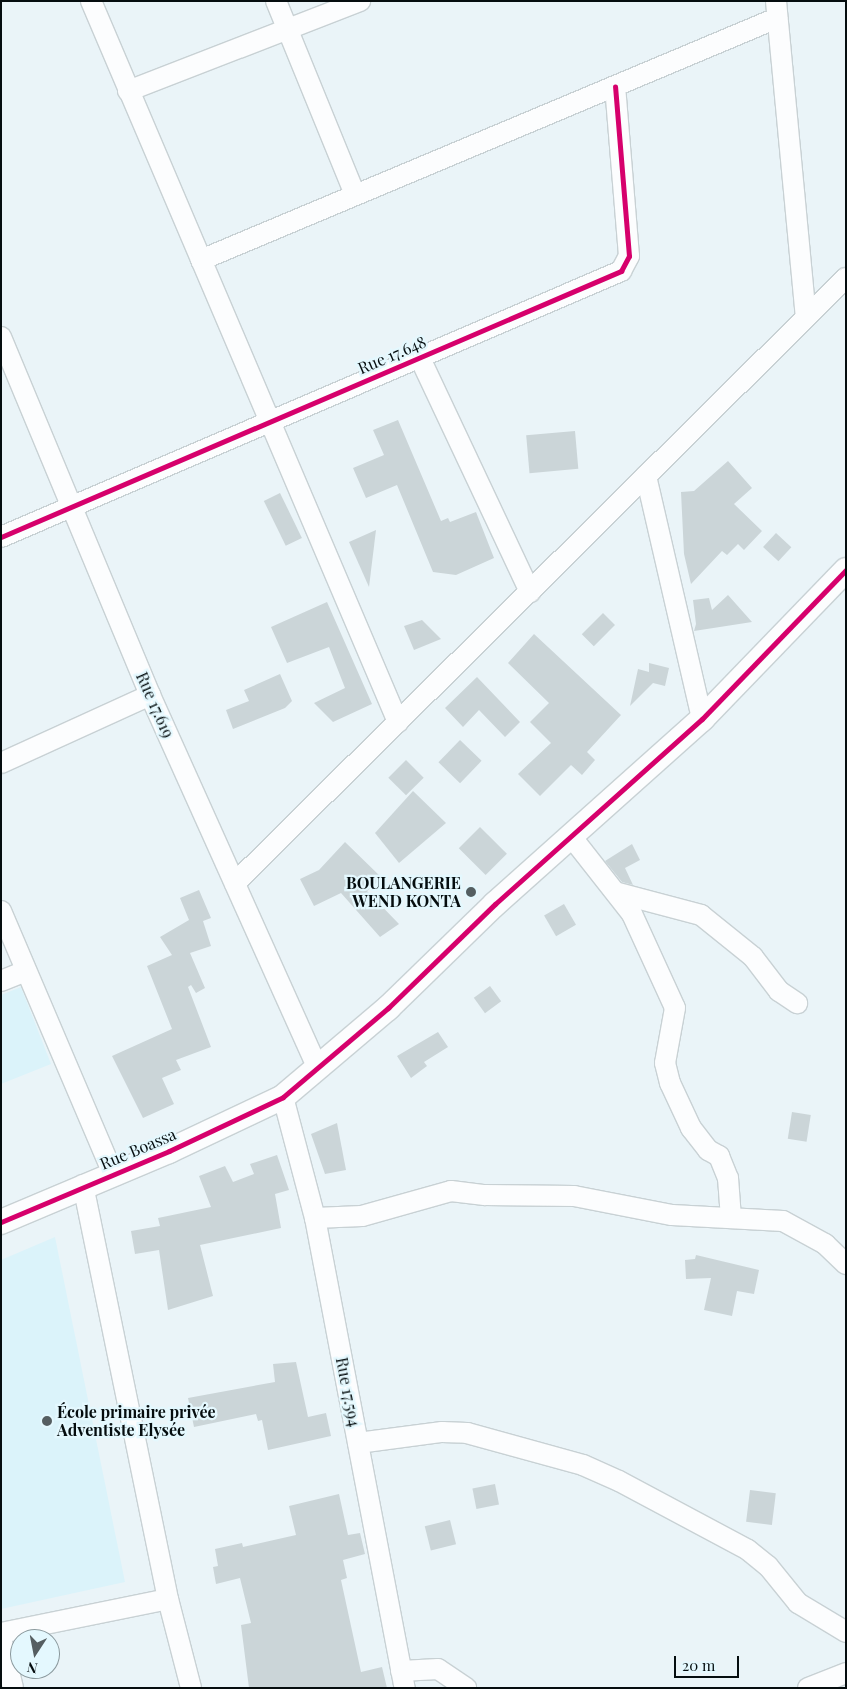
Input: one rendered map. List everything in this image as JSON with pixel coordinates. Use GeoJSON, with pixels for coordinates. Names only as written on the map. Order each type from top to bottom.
{"type":"FeatureCollection","features":[{"type":"Feature","properties":{"kind":"street"},"geometry":{"type":"LineString","coordinates":[[91,1],[398,722]]}},
{"type":"Feature","properties":{"kind":"street"},"geometry":{"type":"LineString","coordinates":[[276,1],[355,195]]}},
{"type":"Feature","properties":{"kind":"street"},"geometry":{"type":"LineString","coordinates":[[128,91],[360,1]]}},
{"type":"Feature","properties":{"kind":"street"},"geometry":{"type":"LineString","coordinates":[[201,260],[615,87],[776,10],[806,317]]}},
{"type":"Feature","properties":{"kind":"street","name":"Rue 17.648"},"geometry":{"type":"LineString","coordinates":[[1,537],[420,356],[614,276],[626,265],[628,243],[615,87]]}},
{"type":"Feature","properties":{"kind":"street"},"geometry":{"type":"LineString","coordinates":[[235,883],[846,278]]}},
{"type":"Feature","properties":{"kind":"street","name":"Rue 17.619"},"geometry":{"type":"LineString","coordinates":[[1,337],[73,506],[150,695],[318,1068]]}},
{"type":"Feature","properties":{"kind":"street"},"geometry":{"type":"LineString","coordinates":[[420,356],[530,592]]}},
{"type":"Feature","properties":{"kind":"street"},"geometry":{"type":"LineString","coordinates":[[646,476],[702,719]]}},
{"type":"Feature","properties":{"kind":"street","name":"Rue Boassa"},"geometry":{"type":"LineString","coordinates":[[1,1222],[113,1174],[283,1097],[388,1008],[570,836],[702,719],[846,570]]}},
{"type":"Feature","properties":{"kind":"street"},"geometry":{"type":"LineString","coordinates":[[1,763],[150,695]]}},
{"type":"Feature","properties":{"kind":"street"},"geometry":{"type":"LineString","coordinates":[[570,836],[618,893],[648,945],[675,1008],[665,1063],[670,1083],[691,1128],[708,1150],[719,1156],[728,1178],[731,1218]]}},
{"type":"Feature","properties":{"kind":"street"},"geometry":{"type":"LineString","coordinates":[[618,893],[701,915],[753,957],[779,991],[797,1003]]}},
{"type":"Feature","properties":{"kind":"street"},"geometry":{"type":"LineString","coordinates":[[1,911],[113,1174]]}},
{"type":"Feature","properties":{"kind":"street"},"geometry":{"type":"LineString","coordinates":[[1,981],[26,971]]}},
{"type":"Feature","properties":{"kind":"street","name":"Rue 17.594"},"geometry":{"type":"LineString","coordinates":[[283,1097],[315,1218],[403,1679]]}},
{"type":"Feature","properties":{"kind":"street"},"geometry":{"type":"LineString","coordinates":[[84,1186],[168,1599],[191,1688]]}},
{"type":"Feature","properties":{"kind":"street"},"geometry":{"type":"LineString","coordinates":[[315,1218],[362,1216],[451,1191],[485,1196],[574,1196],[672,1215],[783,1221],[825,1244],[846,1264]]}},
{"type":"Feature","properties":{"kind":"street"},"geometry":{"type":"LineString","coordinates":[[358,1443],[442,1432],[468,1433],[583,1466],[619,1481],[748,1550],[768,1566],[798,1603],[846,1632]]}},
{"type":"Feature","properties":{"kind":"street"},"geometry":{"type":"LineString","coordinates":[[1,1633],[168,1599]]}},
{"type":"Feature","properties":{"kind":"street"},"geometry":{"type":"LineString","coordinates":[[1,1638],[13,1688]]}},
{"type":"Feature","properties":{"kind":"street"},"geometry":{"type":"LineString","coordinates":[[403,1679],[438,1669],[466,1688]]}},
{"type":"Feature","properties":{"kind":"street"},"geometry":{"type":"LineString","coordinates":[[808,1688],[846,1673]]}},
{"type":"Feature","properties":{"kind":"shaded area"},"geometry":{"type":"Polygon","coordinates":[[[21,987],[51,1064],[1,1084],[1,995],[21,987]]]}},
{"type":"Feature","properties":{"kind":"shaded area","name":"École primaire privée Adventiste Elysée"},"geometry":{"type":"Polygon","coordinates":[[[55,1237],[125,1582],[1,1609],[1,1260],[55,1237]]]}},
{"type":"Feature","properties":{"kind":"building"},"geometry":{"type":"Polygon","coordinates":[[[398,420],[441,521],[448,518],[450,522],[476,512],[494,558],[456,575],[433,572],[397,485],[366,498],[353,468],[384,455],[373,430],[398,420]]]}},
{"type":"Feature","properties":{"kind":"building"},"geometry":{"type":"Polygon","coordinates":[[[575,431],[578,469],[529,473],[526,435],[575,431]]]}},
{"type":"Feature","properties":{"kind":"building"},"geometry":{"type":"Polygon","coordinates":[[[728,461],[752,488],[734,504],[762,531],[744,550],[738,544],[727,555],[722,551],[691,584],[684,554],[681,492],[694,491],[728,461]]]}},
{"type":"Feature","properties":{"kind":"building"},"geometry":{"type":"Polygon","coordinates":[[[280,493],[302,538],[286,546],[264,501],[280,493]]]}},
{"type":"Feature","properties":{"kind":"building"},"geometry":{"type":"Polygon","coordinates":[[[376,530],[369,587],[349,542],[376,530]]]}},
{"type":"Feature","properties":{"kind":"building"},"geometry":{"type":"Polygon","coordinates":[[[776,533],[791,547],[778,561],[763,547],[776,533]]]}},
{"type":"Feature","properties":{"kind":"building"},"geometry":{"type":"Polygon","coordinates":[[[728,595],[752,622],[694,631],[696,624],[693,600],[709,598],[712,610],[728,595]]]}},
{"type":"Feature","properties":{"kind":"building"},"geometry":{"type":"Polygon","coordinates":[[[327,602],[372,704],[333,722],[314,703],[345,688],[329,647],[287,663],[271,627],[327,602]]]}},
{"type":"Feature","properties":{"kind":"building"},"geometry":{"type":"Polygon","coordinates":[[[603,613],[615,625],[594,646],[582,634],[603,613]]]}},
{"type":"Feature","properties":{"kind":"building"},"geometry":{"type":"Polygon","coordinates":[[[422,620],[441,639],[414,650],[404,626],[422,620]]]}},
{"type":"Feature","properties":{"kind":"building"},"geometry":{"type":"Polygon","coordinates":[[[534,634],[621,715],[587,752],[595,760],[582,775],[571,765],[540,796],[518,774],[551,743],[530,722],[549,703],[508,663],[534,634]]]}},
{"type":"Feature","properties":{"kind":"building"},"geometry":{"type":"Polygon","coordinates":[[[649,663],[669,668],[665,686],[653,683],[630,706],[638,669],[649,672],[649,663]]]}},
{"type":"Feature","properties":{"kind":"building"},"geometry":{"type":"Polygon","coordinates":[[[280,674],[292,701],[285,708],[233,729],[226,710],[249,701],[244,690],[280,674]]]}},
{"type":"Feature","properties":{"kind":"building"},"geometry":{"type":"Polygon","coordinates":[[[477,677],[520,722],[505,737],[479,710],[463,727],[445,708],[477,677]]]}},
{"type":"Feature","properties":{"kind":"building"},"geometry":{"type":"Polygon","coordinates":[[[460,740],[482,761],[460,783],[438,762],[460,740]]]}},
{"type":"Feature","properties":{"kind":"building"},"geometry":{"type":"Polygon","coordinates":[[[406,760],[424,778],[406,795],[388,778],[406,760]]]}},
{"type":"Feature","properties":{"kind":"building"},"geometry":{"type":"Polygon","coordinates":[[[413,791],[446,823],[399,863],[375,833],[413,791]]]}},
{"type":"Feature","properties":{"kind":"building"},"geometry":{"type":"Polygon","coordinates":[[[480,827],[507,854],[486,875],[459,848],[480,827]]]}},
{"type":"Feature","properties":{"kind":"building"},"geometry":{"type":"Polygon","coordinates":[[[345,842],[382,878],[367,891],[399,924],[380,937],[341,893],[314,906],[300,879],[319,870],[345,842]]]}},
{"type":"Feature","properties":{"kind":"building"},"geometry":{"type":"Polygon","coordinates":[[[632,844],[640,860],[625,868],[633,885],[622,882],[605,861],[632,844]]]}},
{"type":"Feature","properties":{"kind":"building"},"geometry":{"type":"Polygon","coordinates":[[[199,890],[211,918],[203,921],[211,946],[190,953],[205,988],[196,993],[191,985],[188,987],[211,1047],[176,1060],[181,1070],[162,1078],[174,1104],[143,1118],[112,1056],[172,1029],[147,966],[172,955],[160,937],[189,920],[180,898],[199,890]]]}},
{"type":"Feature","properties":{"kind":"building"},"geometry":{"type":"Polygon","coordinates":[[[564,904],[576,925],[556,936],[544,916],[564,904]]]}},
{"type":"Feature","properties":{"kind":"building"},"geometry":{"type":"Polygon","coordinates":[[[490,986],[501,1001],[485,1013],[474,998],[490,986]]]}},
{"type":"Feature","properties":{"kind":"building"},"geometry":{"type":"Polygon","coordinates":[[[438,1032],[448,1047],[424,1062],[427,1066],[411,1078],[397,1056],[438,1032]]]}},
{"type":"Feature","properties":{"kind":"building"},"geometry":{"type":"Polygon","coordinates":[[[792,1112],[811,1115],[807,1142],[788,1139],[792,1112]]]}},
{"type":"Feature","properties":{"kind":"building"},"geometry":{"type":"Polygon","coordinates":[[[337,1123],[346,1170],[325,1174],[311,1134],[337,1123]]]}},
{"type":"Feature","properties":{"kind":"building"},"geometry":{"type":"Polygon","coordinates":[[[277,1155],[289,1190],[275,1194],[281,1228],[200,1245],[213,1296],[168,1310],[159,1250],[135,1254],[131,1231],[160,1226],[158,1218],[211,1207],[199,1176],[225,1166],[233,1182],[254,1174],[250,1164],[277,1155]]]}},
{"type":"Feature","properties":{"kind":"building"},"geometry":{"type":"Polygon","coordinates":[[[696,1255],[759,1270],[754,1294],[737,1291],[732,1316],[704,1310],[711,1278],[686,1279],[685,1260],[695,1259],[696,1255]]]}},
{"type":"Feature","properties":{"kind":"building"},"geometry":{"type":"Polygon","coordinates":[[[296,1362],[308,1417],[326,1413],[331,1436],[268,1450],[262,1420],[258,1421],[256,1414],[194,1427],[188,1398],[275,1382],[273,1364],[296,1362]]]}},
{"type":"Feature","properties":{"kind":"building"},"geometry":{"type":"Polygon","coordinates":[[[495,1484],[499,1505],[476,1509],[472,1488],[495,1484]]]}},
{"type":"Feature","properties":{"kind":"building"},"geometry":{"type":"Polygon","coordinates":[[[750,1490],[776,1493],[772,1525],[746,1522],[750,1490]]]}},
{"type":"Feature","properties":{"kind":"building"},"geometry":{"type":"Polygon","coordinates":[[[339,1494],[348,1535],[360,1533],[365,1554],[343,1560],[347,1578],[341,1580],[361,1672],[382,1667],[387,1688],[249,1688],[241,1625],[251,1623],[240,1578],[216,1584],[213,1567],[218,1566],[215,1549],[242,1543],[243,1547],[296,1535],[289,1506],[339,1494]]]}},
{"type":"Feature","properties":{"kind":"building"},"geometry":{"type":"Polygon","coordinates":[[[450,1520],[456,1544],[431,1551],[425,1526],[450,1520]]]}},
{"type":"Feature","properties":{"kind":"cycle path"},"geometry":{"type":"LineString","coordinates":[[1,537],[621,271],[629,256],[615,87]]}},
{"type":"Feature","properties":{"kind":"cycle path"},"geometry":{"type":"LineString","coordinates":[[1,1222],[169,1151],[283,1097],[388,1008],[495,904],[702,719],[846,570]]}},
{"type":"Feature","properties":{"kind":"place","name":"BOULANGERIE WEND KONTA"},"geometry":{"type":"Point","coordinates":[471,892]}},
{"type":"Feature","properties":{"kind":"place","name":"École primaire privée Adventiste Elysée"},"geometry":{"type":"Point","coordinates":[47,1421]}}]}
